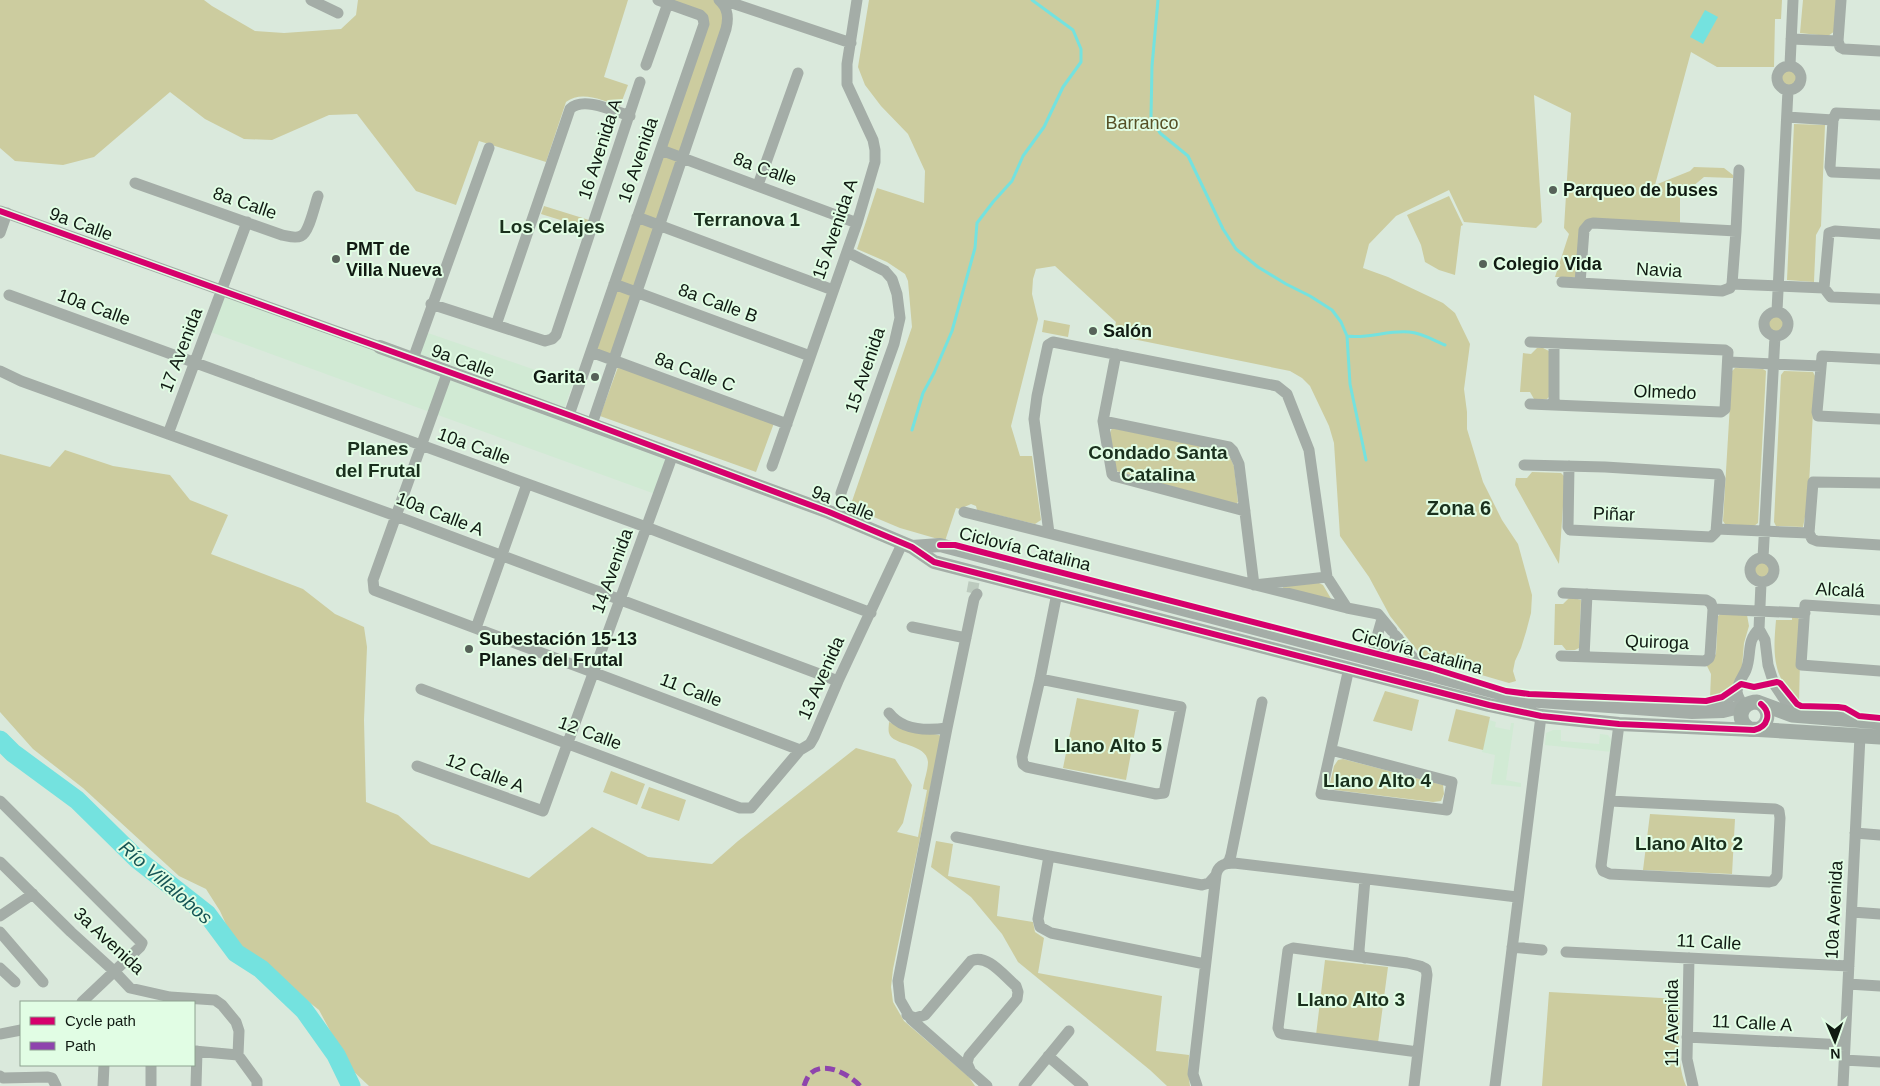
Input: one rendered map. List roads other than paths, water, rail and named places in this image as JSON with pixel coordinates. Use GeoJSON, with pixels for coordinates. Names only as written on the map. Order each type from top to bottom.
{"type":"FeatureCollection","features":[{"type":"Feature","properties":{"kind":"main road"},"geometry":{"type":"LineString","coordinates":[[1880,722],[1792,715],[1766,710],[1752,702],[1744,706],[1740,714],[1742,723],[1754,730],[1880,737]]}},
{"type":"Feature","properties":{"kind":"street"},"geometry":{"type":"LineString","coordinates":[[310,0],[338,13]]}},
{"type":"Feature","properties":{"kind":"street"},"geometry":{"type":"LineString","coordinates":[[592,424],[728,24],[726,10],[719,0]]}},
{"type":"Feature","properties":{"kind":"street"},"geometry":{"type":"LineString","coordinates":[[723,0],[850,43]]}},
{"type":"Feature","properties":{"kind":"street","name":"15 Avenida A"},"geometry":{"type":"LineString","coordinates":[[772,466],[872,175],[875,150],[873,140],[847,84],[847,64],[857,0]]}},
{"type":"Feature","properties":{"kind":"street"},"geometry":{"type":"LineString","coordinates":[[1790,65],[1793,0]]}},
{"type":"Feature","properties":{"kind":"street"},"geometry":{"type":"LineString","coordinates":[[1841,0],[1838,41],[1840,47],[1844,49],[1880,51]]}},
{"type":"Feature","properties":{"kind":"street"},"geometry":{"type":"LineString","coordinates":[[646,65],[663,2]]}},
{"type":"Feature","properties":{"kind":"street","name":"16 Avenida"},"geometry":{"type":"LineString","coordinates":[[570,415],[704,24],[703,18],[700,15],[663,2]]}},
{"type":"Feature","properties":{"kind":"street"},"geometry":{"type":"LineString","coordinates":[[1791,39],[1838,41]]}},
{"type":"Feature","properties":{"kind":"street"},"geometry":{"type":"LineString","coordinates":[[1790,65],[1799,70],[1802,78],[1796,88],[1788,90],[1781,87],[1776,77],[1780,69],[1790,65]]}},
{"type":"Feature","properties":{"kind":"street"},"geometry":{"type":"LineString","coordinates":[[758,185],[798,73]]}},
{"type":"Feature","properties":{"kind":"street","name":"16 Avenida A"},"geometry":{"type":"LineString","coordinates":[[496,325],[545,341],[556,336],[640,82]]}},
{"type":"Feature","properties":{"kind":"street"},"geometry":{"type":"LineString","coordinates":[[1777,311],[1788,90]]}},
{"type":"Feature","properties":{"kind":"street"},"geometry":{"type":"LineString","coordinates":[[431,304],[496,325],[566,115],[574,104],[587,103],[630,116]]}},
{"type":"Feature","properties":{"kind":"street"},"geometry":{"type":"LineString","coordinates":[[1880,115],[1838,112],[1833,120],[1830,171],[1880,174]]}},
{"type":"Feature","properties":{"kind":"street"},"geometry":{"type":"LineString","coordinates":[[1787,117],[1833,120]]}},
{"type":"Feature","properties":{"kind":"street"},"geometry":{"type":"LineString","coordinates":[[412,358],[489,148]]}},
{"type":"Feature","properties":{"kind":"street","name":"8a Calle"},"geometry":{"type":"LineString","coordinates":[[660,150],[857,223]]}},
{"type":"Feature","properties":{"kind":"street"},"geometry":{"type":"LineString","coordinates":[[1732,284],[1739,170]]}},
{"type":"Feature","properties":{"kind":"street","name":"8a Calle"},"geometry":{"type":"LineString","coordinates":[[135,183],[290,237],[300,237],[306,232],[318,196]]}},
{"type":"Feature","properties":{"kind":"street"},"geometry":{"type":"LineString","coordinates":[[0,232],[3,212]]}},
{"type":"Feature","properties":{"kind":"street","name":"9a Calle"},"geometry":{"type":"LineString","coordinates":[[3,212],[570,415],[830,512],[907,546],[977,585],[1057,593],[1489,705],[1540,716],[1619,724],[1754,730]]}},
{"type":"Feature","properties":{"kind":"street"},"geometry":{"type":"LineString","coordinates":[[638,217],[833,290]]}},
{"type":"Feature","properties":{"kind":"street","name":"17 Avenida"},"geometry":{"type":"LineString","coordinates":[[168,434],[247,222]]}},
{"type":"Feature","properties":{"kind":"street"},"geometry":{"type":"LineString","coordinates":[[1580,283],[1584,230],[1593,223],[1736,231]]}},
{"type":"Feature","properties":{"kind":"street"},"geometry":{"type":"LineString","coordinates":[[1880,234],[1835,230],[1829,233],[1824,288],[1831,296],[1880,299]]}},
{"type":"Feature","properties":{"kind":"street","name":"15 Avenida"},"geometry":{"type":"LineString","coordinates":[[841,493],[894,344],[900,318],[897,294],[892,279],[885,271],[847,252]]}},
{"type":"Feature","properties":{"kind":"street","name":"Navia"},"geometry":{"type":"LineString","coordinates":[[1562,282],[1722,291],[1730,288],[1732,284],[1824,288]]}},
{"type":"Feature","properties":{"kind":"street","name":"8a Calle B"},"geometry":{"type":"LineString","coordinates":[[614,284],[810,356]]}},
{"type":"Feature","properties":{"kind":"street","name":"10a Calle"},"geometry":{"type":"LineString","coordinates":[[9,294],[528,484],[870,613]]}},
{"type":"Feature","properties":{"kind":"street"},"geometry":{"type":"LineString","coordinates":[[1777,311],[1784,314],[1788,324],[1786,332],[1775,336],[1765,330],[1763,323],[1769,313],[1777,311]]}},
{"type":"Feature","properties":{"kind":"street"},"geometry":{"type":"LineString","coordinates":[[1763,558],[1775,336]]}},
{"type":"Feature","properties":{"kind":"street"},"geometry":{"type":"LineString","coordinates":[[1049,533],[1034,419],[1048,346],[1053,342],[1277,386],[1282,388],[1287,394],[1309,450],[1326,578],[1347,608]]}},
{"type":"Feature","properties":{"kind":"street"},"geometry":{"type":"LineString","coordinates":[[1530,342],[1725,350],[1728,352],[1728,362],[1820,366]]}},
{"type":"Feature","properties":{"kind":"street"},"geometry":{"type":"LineString","coordinates":[[1554,343],[1554,405]]}},
{"type":"Feature","properties":{"kind":"street","name":"8a Calle C"},"geometry":{"type":"LineString","coordinates":[[591,352],[787,424]]}},
{"type":"Feature","properties":{"kind":"street"},"geometry":{"type":"LineString","coordinates":[[1116,354],[1103,422],[1111,471],[1114,476],[1245,511]]}},
{"type":"Feature","properties":{"kind":"street"},"geometry":{"type":"LineString","coordinates":[[1880,359],[1824,356],[1821,358],[1817,412],[1818,416],[1880,419]]}},
{"type":"Feature","properties":{"kind":"street","name":"Olmedo"},"geometry":{"type":"LineString","coordinates":[[1530,404],[1721,412],[1725,408],[1728,362]]}},
{"type":"Feature","properties":{"kind":"street","name":"10a Calle A"},"geometry":{"type":"LineString","coordinates":[[0,371],[21,381],[396,516],[838,682]]}},
{"type":"Feature","properties":{"kind":"street"},"geometry":{"type":"LineString","coordinates":[[396,516],[448,371]]}},
{"type":"Feature","properties":{"kind":"street"},"geometry":{"type":"LineString","coordinates":[[1103,422],[1229,447],[1233,451],[1240,464],[1254,585]]}},
{"type":"Feature","properties":{"kind":"street","name":"14 Avenida"},"geometry":{"type":"LineString","coordinates":[[542,812],[673,454]]}},
{"type":"Feature","properties":{"kind":"street"},"geometry":{"type":"LineString","coordinates":[[1524,465],[1718,474],[1720,479],[1717,529]]}},
{"type":"Feature","properties":{"kind":"street","name":"Piñar"},"geometry":{"type":"LineString","coordinates":[[1569,466],[1568,527],[1570,530],[1711,537],[1717,529],[1764,530],[1809,533],[1812,539],[1817,541],[1880,545]]}},
{"type":"Feature","properties":{"kind":"street"},"geometry":{"type":"LineString","coordinates":[[1809,533],[1814,482],[1880,483]]}},
{"type":"Feature","properties":{"kind":"street"},"geometry":{"type":"LineString","coordinates":[[476,628],[528,484]]}},
{"type":"Feature","properties":{"kind":"street"},"geometry":{"type":"LineString","coordinates":[[964,512],[1347,608],[1378,614],[1419,665],[1422,673]]}},
{"type":"Feature","properties":{"kind":"street","name":"11 Calle"},"geometry":{"type":"LineString","coordinates":[[396,516],[373,580],[373,588],[377,593],[476,628],[800,750]]}},
{"type":"Feature","properties":{"kind":"street"},"geometry":{"type":"LineString","coordinates":[[907,546],[940,545],[1385,648],[1395,634]]}},
{"type":"Feature","properties":{"kind":"street","name":"13 Avenida"},"geometry":{"type":"LineString","coordinates":[[748,808],[754,806],[800,750],[810,744],[870,613],[907,546]]}},
{"type":"Feature","properties":{"kind":"street"},"geometry":{"type":"LineString","coordinates":[[1763,558],[1772,563],[1775,571],[1769,581],[1761,583],[1752,577],[1750,570],[1753,562],[1763,558]]}},
{"type":"Feature","properties":{"kind":"street"},"geometry":{"type":"LineString","coordinates":[[1254,585],[1326,578]]}},
{"type":"Feature","properties":{"kind":"street"},"geometry":{"type":"LineString","coordinates":[[1754,730],[1763,726],[1766,710],[1774,695],[1774,684],[1767,661],[1765,640],[1759,629],[1761,583]]}},
{"type":"Feature","properties":{"kind":"street"},"geometry":{"type":"LineString","coordinates":[[977,585],[899,972],[898,991],[907,1015],[980,1081]]}},
{"type":"Feature","properties":{"kind":"street"},"geometry":{"type":"LineString","coordinates":[[1040,679],[1181,707],[1164,793],[1156,794],[1025,766],[1022,761],[1057,593]]}},
{"type":"Feature","properties":{"kind":"street"},"geometry":{"type":"LineString","coordinates":[[1563,593],[1706,600],[1711,603],[1713,609],[1760,611]]}},
{"type":"Feature","properties":{"kind":"street"},"geometry":{"type":"LineString","coordinates":[[1584,657],[1587,594]]}},
{"type":"Feature","properties":{"kind":"street","name":"Alcalá"},"geometry":{"type":"LineString","coordinates":[[1880,610],[1805,605],[1802,666],[1880,670]]}},
{"type":"Feature","properties":{"kind":"street","name":"Quiroga"},"geometry":{"type":"LineString","coordinates":[[1561,656],[1705,661],[1710,655],[1713,609]]}},
{"type":"Feature","properties":{"kind":"street","name":"Alcalá"},"geometry":{"type":"LineString","coordinates":[[1760,611],[1805,613]]}},
{"type":"Feature","properties":{"kind":"street"},"geometry":{"type":"LineString","coordinates":[[1374,645],[1382,619]]}},
{"type":"Feature","properties":{"kind":"street"},"geometry":{"type":"LineString","coordinates":[[912,627],[966,638]]}},
{"type":"Feature","properties":{"kind":"street"},"geometry":{"type":"LineString","coordinates":[[1374,645],[1422,673],[1526,700],[1706,712],[1724,711],[1744,706],[1737,691],[1738,684],[1748,661],[1750,641],[1754,633],[1759,629]]}},
{"type":"Feature","properties":{"kind":"street"},"geometry":{"type":"LineString","coordinates":[[1748,661],[1767,661]]}},
{"type":"Feature","properties":{"kind":"street"},"geometry":{"type":"LineString","coordinates":[[1331,750],[1452,782],[1447,810],[1321,794],[1349,668]]}},
{"type":"Feature","properties":{"kind":"street"},"geometry":{"type":"LineString","coordinates":[[1774,684],[1787,703],[1795,707],[1835,710],[1843,712],[1854,719]]}},
{"type":"Feature","properties":{"kind":"street","name":"12 Calle"},"geometry":{"type":"LineString","coordinates":[[421,689],[740,808],[748,808]]}},
{"type":"Feature","properties":{"kind":"street"},"geometry":{"type":"LineString","coordinates":[[1706,712],[1723,703],[1737,691]]}},
{"type":"Feature","properties":{"kind":"street"},"geometry":{"type":"LineString","coordinates":[[1196,1086],[1193,1074],[1216,875],[1218,869],[1229,861],[1231,855],[1262,702]]}},
{"type":"Feature","properties":{"kind":"street"},"geometry":{"type":"LineString","coordinates":[[1495,1086],[1540,716],[1556,710],[1598,712],[1612,707]]}},
{"type":"Feature","properties":{"kind":"street"},"geometry":{"type":"LineString","coordinates":[[889,713],[895,720],[910,727],[926,729],[947,728]]}},
{"type":"Feature","properties":{"kind":"street"},"geometry":{"type":"LineString","coordinates":[[1610,801],[1775,809],[1779,811],[1780,818],[1777,876],[1773,881],[1769,882],[1606,873],[1603,871],[1601,866],[1619,724]]}},
{"type":"Feature","properties":{"kind":"street","name":"10a Avenida"},"geometry":{"type":"LineString","coordinates":[[1843,1086],[1860,736]]}},
{"type":"Feature","properties":{"kind":"street","name":"12 Calle A"},"geometry":{"type":"LineString","coordinates":[[417,766],[542,812]]}},
{"type":"Feature","properties":{"kind":"street"},"geometry":{"type":"LineString","coordinates":[[0,801],[142,943],[115,972],[83,1001]]}},
{"type":"Feature","properties":{"kind":"street"},"geometry":{"type":"LineString","coordinates":[[1855,833],[1880,834]]}},
{"type":"Feature","properties":{"kind":"street"},"geometry":{"type":"LineString","coordinates":[[956,838],[1202,885],[1209,884],[1216,875]]}},
{"type":"Feature","properties":{"kind":"street"},"geometry":{"type":"LineString","coordinates":[[1049,856],[1038,919],[1043,930],[1051,934],[1205,964]]}},
{"type":"Feature","properties":{"kind":"street","name":"3a Avenida"},"geometry":{"type":"LineString","coordinates":[[0,862],[130,988],[170,997],[215,1000],[222,1005],[236,1022],[239,1031],[238,1054]]}},
{"type":"Feature","properties":{"kind":"street"},"geometry":{"type":"LineString","coordinates":[[1226,864],[1234,863],[1517,897]]}},
{"type":"Feature","properties":{"kind":"street"},"geometry":{"type":"LineString","coordinates":[[1365,879],[1359,950],[1360,955],[1365,958]]}},
{"type":"Feature","properties":{"kind":"street"},"geometry":{"type":"LineString","coordinates":[[0,916],[33,894]]}},
{"type":"Feature","properties":{"kind":"street"},"geometry":{"type":"LineString","coordinates":[[1852,912],[1880,914]]}},
{"type":"Feature","properties":{"kind":"street"},"geometry":{"type":"LineString","coordinates":[[0,932],[43,982]]}},
{"type":"Feature","properties":{"kind":"street"},"geometry":{"type":"LineString","coordinates":[[1414,1086],[1418,1052],[1426,975],[1426,969],[1415,964],[1293,948],[1288,950],[1278,1028],[1280,1032],[1283,1034],[1418,1052]]}},
{"type":"Feature","properties":{"kind":"street"},"geometry":{"type":"LineString","coordinates":[[1512,948],[1542,950]]}},
{"type":"Feature","properties":{"kind":"street","name":"11 Calle"},"geometry":{"type":"LineString","coordinates":[[1566,952],[1849,966]]}},
{"type":"Feature","properties":{"kind":"street","name":"11 Avenida"},"geometry":{"type":"LineString","coordinates":[[1690,958],[1687,1059],[1693,1086]]}},
{"type":"Feature","properties":{"kind":"street"},"geometry":{"type":"LineString","coordinates":[[907,1015],[915,1018],[925,1015],[973,959],[986,960],[1016,986],[1018,992],[1017,999],[969,1056],[967,1063],[980,1081]]}},
{"type":"Feature","properties":{"kind":"street"},"geometry":{"type":"LineString","coordinates":[[0,968],[15,982]]}},
{"type":"Feature","properties":{"kind":"street"},"geometry":{"type":"LineString","coordinates":[[1848,984],[1880,986]]}},
{"type":"Feature","properties":{"kind":"street"},"geometry":{"type":"LineString","coordinates":[[0,1034],[20,1030]]}},
{"type":"Feature","properties":{"kind":"street"},"geometry":{"type":"LineString","coordinates":[[1024,1086],[1069,1031]]}},
{"type":"Feature","properties":{"kind":"street","name":"11 Calle A"},"geometry":{"type":"LineString","coordinates":[[1687,1037],[1845,1045]]}},
{"type":"Feature","properties":{"kind":"street"},"geometry":{"type":"LineString","coordinates":[[196,1086],[195,1051],[238,1054],[257,1083]]}},
{"type":"Feature","properties":{"kind":"street"},"geometry":{"type":"LineString","coordinates":[[1048,1056],[1083,1086]]}},
{"type":"Feature","properties":{"kind":"street"},"geometry":{"type":"LineString","coordinates":[[1844,1060],[1880,1062]]}},
{"type":"Feature","properties":{"kind":"street"},"geometry":{"type":"LineString","coordinates":[[103,1086],[104,1066]]}},
{"type":"Feature","properties":{"kind":"street"},"geometry":{"type":"LineString","coordinates":[[150,1086],[151,1066]]}},
{"type":"Feature","properties":{"kind":"street"},"geometry":{"type":"LineString","coordinates":[[2,1080],[52,1078],[56,1086]]}},
{"type":"Feature","properties":{"kind":"water"},"geometry":{"type":"Polygon","coordinates":[[[1705,10],[1718,17],[1703,44],[1690,37],[1705,10]]]}},
{"type":"Feature","properties":{"kind":"waterway"},"geometry":{"type":"LineString","coordinates":[[912,430],[923,393],[952,331],[975,248],[977,223],[1012,181],[1023,156],[1044,127],[1063,87],[1081,62],[1081,49],[1073,30],[1032,0]]}},
{"type":"Feature","properties":{"kind":"waterway"},"geometry":{"type":"LineString","coordinates":[[1158,0],[1152,66],[1151,117],[1160,133],[1188,156],[1223,229],[1236,249],[1258,267],[1332,310],[1341,322],[1347,336],[1350,384],[1366,460]]}},
{"type":"Feature","properties":{"kind":"waterway"},"geometry":{"type":"LineString","coordinates":[[1347,336],[1355,337],[1409,332],[1423,335],[1445,345]]}},
{"type":"Feature","properties":{"kind":"waterway","name":"Río Villalobos"},"geometry":{"type":"LineString","coordinates":[[0,740],[13,753],[77,800],[137,859],[207,914],[236,953],[261,969],[304,1010],[336,1055],[351,1086]]}},
{"type":"Feature","properties":{"kind":"tunnel"},"geometry":{"type":"LineString","coordinates":[[972,593],[974,582]]}},
{"type":"Feature","properties":{"kind":"place","name":"Parqueo de buses"},"geometry":{"type":"Point","coordinates":[1553,190]}},
{"type":"Feature","properties":{"kind":"place","name":"PMT de Villa Nueva"},"geometry":{"type":"Point","coordinates":[336,259]}},
{"type":"Feature","properties":{"kind":"place","name":"Colegio Vida"},"geometry":{"type":"Point","coordinates":[1483,264]}},
{"type":"Feature","properties":{"kind":"place","name":"Salón"},"geometry":{"type":"Point","coordinates":[1093,331]}},
{"type":"Feature","properties":{"kind":"place","name":"Garita"},"geometry":{"type":"Point","coordinates":[595,377]}},
{"type":"Feature","properties":{"kind":"place","name":"Subestación 15-13 Planes del Frutal"},"geometry":{"type":"Point","coordinates":[469,649]}},
{"type":"Feature","properties":{"kind":"district","name":"Terranova 1"},"geometry":{"type":"Point","coordinates":[747,219]}},
{"type":"Feature","properties":{"kind":"district","name":"Los Celajes"},"geometry":{"type":"Point","coordinates":[552,226]}},
{"type":"Feature","properties":{"kind":"district","name":"Planes del Frutal"},"geometry":{"type":"Point","coordinates":[378,459]}},
{"type":"Feature","properties":{"kind":"district","name":"Condado Santa Catalina"},"geometry":{"type":"Point","coordinates":[1158,463]}},
{"type":"Feature","properties":{"kind":"district","name":"Zona 6"},"geometry":{"type":"Point","coordinates":[1459,508]}},
{"type":"Feature","properties":{"kind":"district","name":"Llano Alto 5"},"geometry":{"type":"Point","coordinates":[1108,745]}},
{"type":"Feature","properties":{"kind":"district","name":"Llano Alto 4"},"geometry":{"type":"Point","coordinates":[1377,780]}},
{"type":"Feature","properties":{"kind":"district","name":"Llano Alto 2"},"geometry":{"type":"Point","coordinates":[1689,843]}},
{"type":"Feature","properties":{"kind":"district","name":"Llano Alto 3"},"geometry":{"type":"Point","coordinates":[1351,999]}},
{"type":"Feature","properties":{"kind":"park label","name":"Barranco"},"geometry":{"type":"Point","coordinates":[1142,123]}}]}
